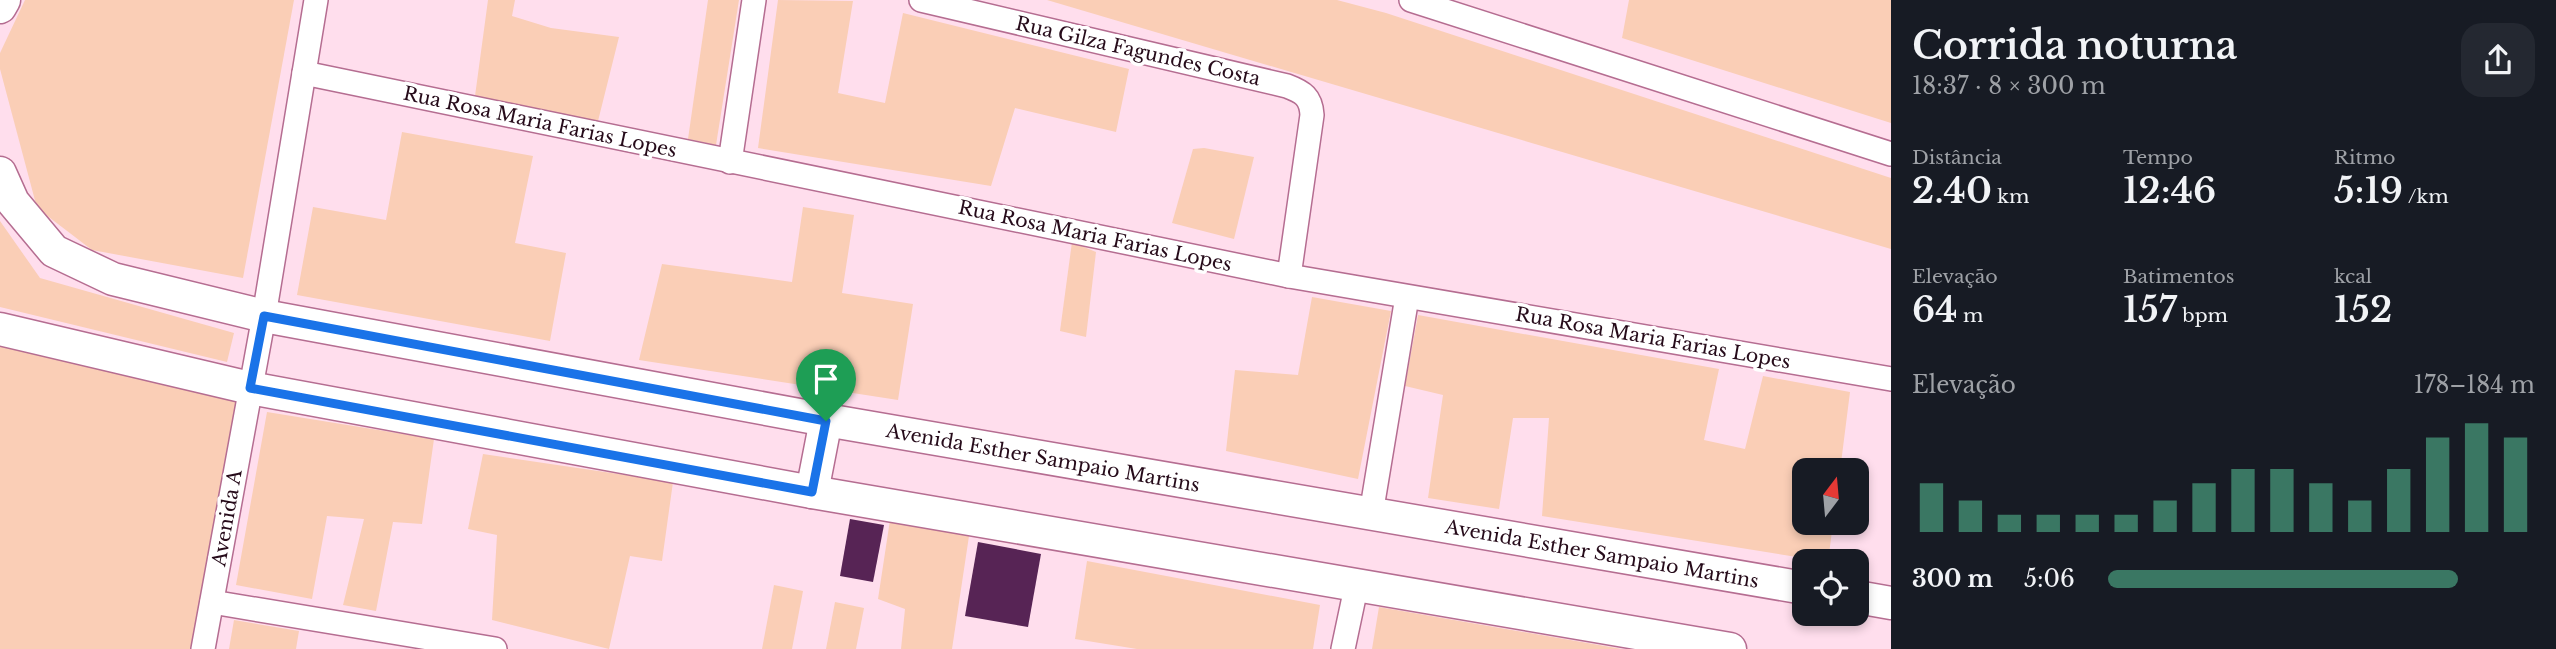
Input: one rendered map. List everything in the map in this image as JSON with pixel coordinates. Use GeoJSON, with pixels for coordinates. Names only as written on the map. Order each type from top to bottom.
{"type":"FeatureCollection","features":[{"type":"Feature","properties":{"kind":"street"},"geometry":{"type":"LineString","coordinates":[[0,7],[4,0]]}},
{"type":"Feature","properties":{"kind":"street","name":"Avenida A"},"geometry":{"type":"LineString","coordinates":[[204,649],[264,316],[316,0]]}},
{"type":"Feature","properties":{"kind":"street"},"geometry":{"type":"LineString","coordinates":[[730,162],[754,0]]}},
{"type":"Feature","properties":{"kind":"street","name":"Rua Gilza Fagundes Costa"},"geometry":{"type":"LineString","coordinates":[[921,0],[1287,86],[1302,92],[1311,101],[1312,115],[1289,276]]}},
{"type":"Feature","properties":{"kind":"street"},"geometry":{"type":"LineString","coordinates":[[1410,0],[1891,154]]}},
{"type":"Feature","properties":{"kind":"street","name":"Rua Rosa Maria Farias Lopes"},"geometry":{"type":"LineString","coordinates":[[304,73],[1289,276],[1891,379]]}},
{"type":"Feature","properties":{"kind":"street","name":"Avenida Esther Sampaio Martins"},"geometry":{"type":"LineString","coordinates":[[0,173],[13,202],[54,251],[113,279],[264,316],[826,421],[1792,586]]}},
{"type":"Feature","properties":{"kind":"street"},"geometry":{"type":"LineString","coordinates":[[1371,514],[1407,297]]}},
{"type":"Feature","properties":{"kind":"street"},"geometry":{"type":"LineString","coordinates":[[0,329],[250,388],[812,492],[1357,583],[1730,649]]}},
{"type":"Feature","properties":{"kind":"street"},"geometry":{"type":"LineString","coordinates":[[812,492],[826,421]]}},
{"type":"Feature","properties":{"kind":"street"},"geometry":{"type":"LineString","coordinates":[[1343,649],[1357,583]]}},
{"type":"Feature","properties":{"kind":"street"},"geometry":{"type":"LineString","coordinates":[[1869,599],[1891,603]]}},
{"type":"Feature","properties":{"kind":"street"},"geometry":{"type":"LineString","coordinates":[[212,602],[495,649]]}},
{"type":"Feature","properties":{"kind":"shaded area"},"geometry":{"type":"Polygon","coordinates":[[[25,0],[294,0],[243,278],[92,250],[37,208],[0,69],[0,53],[25,0]]]}},
{"type":"Feature","properties":{"kind":"shaded area"},"geometry":{"type":"Polygon","coordinates":[[[488,0],[515,0],[512,16],[551,28],[619,37],[598,121],[475,96],[488,0]]]}},
{"type":"Feature","properties":{"kind":"shaded area"},"geometry":{"type":"Polygon","coordinates":[[[708,0],[739,0],[716,145],[688,139],[708,0]]]}},
{"type":"Feature","properties":{"kind":"shaded area"},"geometry":{"type":"Polygon","coordinates":[[[778,0],[853,1],[838,93],[885,103],[903,13],[1129,69],[1116,132],[1015,108],[991,186],[758,148],[778,0]]]}},
{"type":"Feature","properties":{"kind":"shaded area"},"geometry":{"type":"Polygon","coordinates":[[[1047,0],[1337,0],[1386,13],[1891,178],[1891,249],[1047,0]]]}},
{"type":"Feature","properties":{"kind":"shaded area"},"geometry":{"type":"Polygon","coordinates":[[[1629,0],[1891,0],[1891,123],[1622,38],[1629,0]]]}},
{"type":"Feature","properties":{"kind":"shaded area"},"geometry":{"type":"Polygon","coordinates":[[[402,132],[533,156],[515,243],[566,253],[550,341],[297,295],[313,207],[386,220],[402,132]]]}},
{"type":"Feature","properties":{"kind":"shaded area"},"geometry":{"type":"Polygon","coordinates":[[[1204,148],[1254,157],[1234,239],[1172,223],[1193,149],[1204,148]]]}},
{"type":"Feature","properties":{"kind":"shaded area"},"geometry":{"type":"Polygon","coordinates":[[[803,207],[854,215],[842,293],[913,304],[898,400],[639,360],[662,264],[792,282],[803,207]]]}},
{"type":"Feature","properties":{"kind":"shaded area"},"geometry":{"type":"Polygon","coordinates":[[[0,221],[40,278],[234,333],[227,362],[0,307],[0,221]]]}},
{"type":"Feature","properties":{"kind":"shaded area"},"geometry":{"type":"Polygon","coordinates":[[[1072,242],[1096,252],[1086,337],[1060,331],[1072,242]]]}},
{"type":"Feature","properties":{"kind":"shaded area"},"geometry":{"type":"Polygon","coordinates":[[[1312,297],[1391,311],[1358,479],[1226,451],[1235,370],[1298,375],[1312,297]]]}},
{"type":"Feature","properties":{"kind":"shaded area"},"geometry":{"type":"Polygon","coordinates":[[[1418,315],[1719,369],[1704,440],[1745,449],[1763,376],[1850,392],[1842,458],[1792,458],[1792,536],[1831,536],[1830,549],[1792,549],[1792,556],[1542,516],[1549,418],[1513,418],[1499,509],[1428,498],[1443,395],[1405,386],[1418,315]]]}},
{"type":"Feature","properties":{"kind":"shaded area"},"geometry":{"type":"Polygon","coordinates":[[[0,329],[250,388],[199,649],[0,649],[0,329]]]}},
{"type":"Feature","properties":{"kind":"shaded area"},"geometry":{"type":"Polygon","coordinates":[[[267,412],[434,439],[422,524],[393,522],[376,611],[343,605],[364,519],[327,516],[312,599],[236,585],[267,412]]]}},
{"type":"Feature","properties":{"kind":"shaded area"},"geometry":{"type":"Polygon","coordinates":[[[483,454],[673,482],[662,561],[630,556],[609,649],[492,620],[497,535],[468,529],[483,454]]]}},
{"type":"Feature","properties":{"kind":"shaded area"},"geometry":{"type":"Polygon","coordinates":[[[890,520],[969,536],[952,649],[901,649],[905,609],[878,599],[890,520]]]}},
{"type":"Feature","properties":{"kind":"shaded area"},"geometry":{"type":"Polygon","coordinates":[[[1087,561],[1320,605],[1313,649],[1137,649],[1075,639],[1087,561]]]}},
{"type":"Feature","properties":{"kind":"shaded area"},"geometry":{"type":"Polygon","coordinates":[[[774,585],[803,591],[792,649],[762,649],[774,585]]]}},
{"type":"Feature","properties":{"kind":"shaded area"},"geometry":{"type":"Polygon","coordinates":[[[835,602],[864,608],[856,649],[826,649],[835,602]]]}},
{"type":"Feature","properties":{"kind":"shaded area"},"geometry":{"type":"Polygon","coordinates":[[[1379,607],[1622,649],[1372,649],[1379,607]]]}},
{"type":"Feature","properties":{"kind":"shaded area"},"geometry":{"type":"Polygon","coordinates":[[[234,620],[299,631],[296,649],[229,649],[234,620]]]}},
{"type":"Feature","properties":{"kind":"building"},"geometry":{"type":"Polygon","coordinates":[[[850,519],[884,525],[873,582],[840,576],[850,519]]]}},
{"type":"Feature","properties":{"kind":"building"},"geometry":{"type":"Polygon","coordinates":[[[978,542],[1041,554],[1028,627],[965,616],[978,542]]]}},
{"type":"Feature","properties":{"kind":"route"},"geometry":{"type":"LineString","coordinates":[[264,316],[826,421],[812,492],[250,388],[264,316]]}}]}
